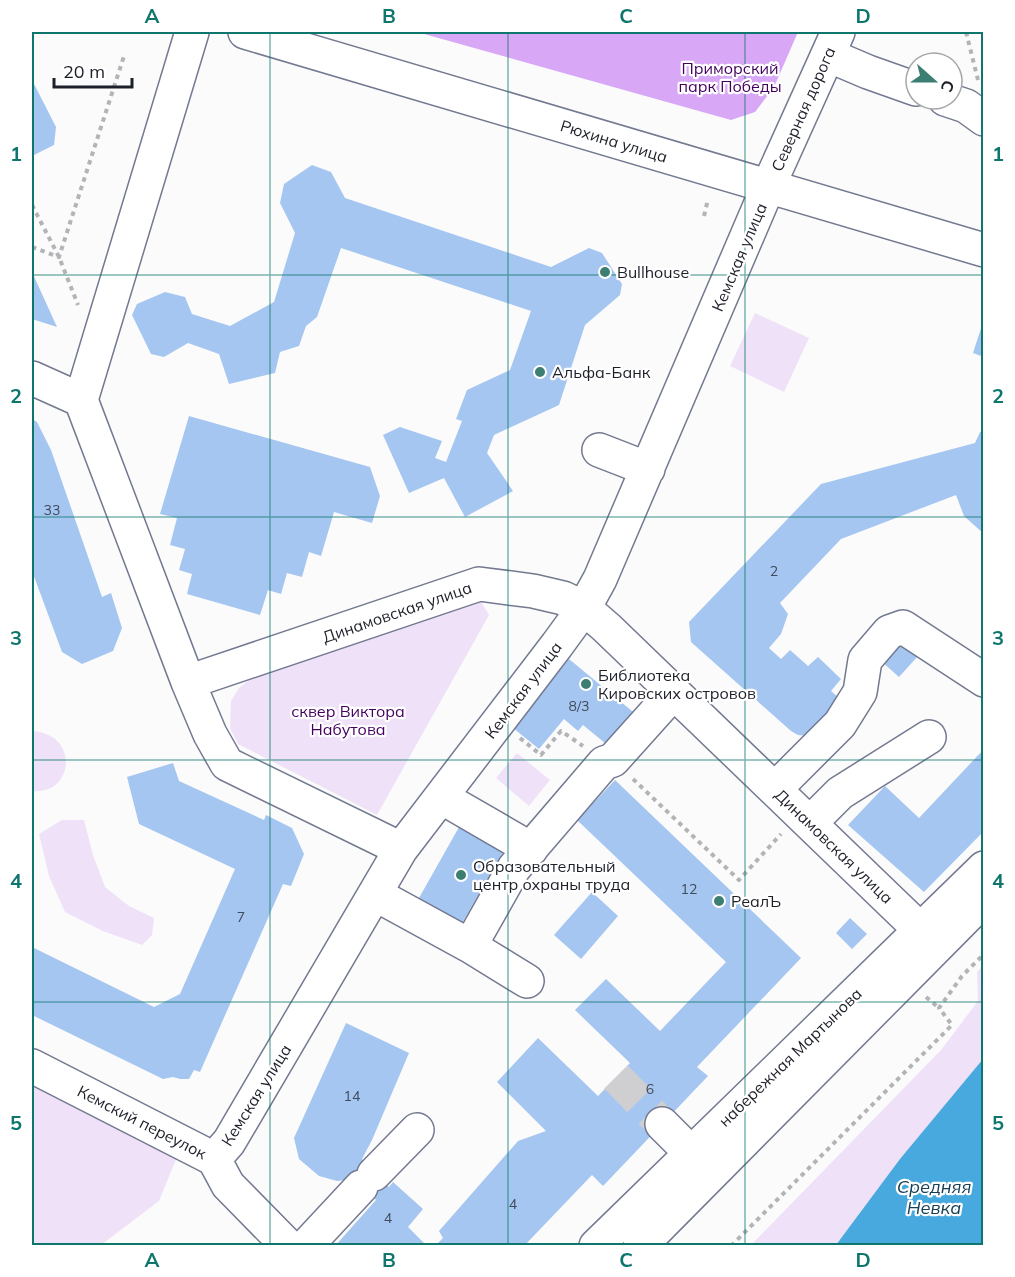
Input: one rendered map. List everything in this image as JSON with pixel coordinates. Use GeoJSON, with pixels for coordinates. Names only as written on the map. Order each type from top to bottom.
{"type":"FeatureCollection","features":[{"type":"Feature","properties":{"kind":"street"},"geometry":{"type":"LineString","coordinates":[[192,32],[81,400],[188,682],[210,734],[227,764],[401,849]]}},
{"type":"Feature","properties":{"kind":"street","name":"Рюхина улица"},"geometry":{"type":"LineString","coordinates":[[245,32],[984,250]]}},
{"type":"Feature","properties":{"kind":"street"},"geometry":{"type":"LineString","coordinates":[[833,43],[868,72],[904,85]]}},
{"type":"Feature","properties":{"kind":"street","name":"Северная дорога"},"geometry":{"type":"LineString","coordinates":[[768,187],[833,43]]}},
{"type":"Feature","properties":{"kind":"street"},"geometry":{"type":"LineString","coordinates":[[964,105],[984,119]]}},
{"type":"Feature","properties":{"kind":"street","name":"Кемская улица"},"geometry":{"type":"LineString","coordinates":[[214,1159],[229,1142],[401,849],[584,608],[600,579],[768,187]]}},
{"type":"Feature","properties":{"kind":"street"},"geometry":{"type":"LineString","coordinates":[[32,378],[81,400]]}},
{"type":"Feature","properties":{"kind":"street"},"geometry":{"type":"LineString","coordinates":[[599,450],[648,469]]}},
{"type":"Feature","properties":{"kind":"street","name":"Динамовская улица"},"geometry":{"type":"LineString","coordinates":[[188,682],[479,584],[533,591],[563,598],[584,608],[928,938]]}},
{"type":"Feature","properties":{"kind":"street"},"geometry":{"type":"LineString","coordinates":[[775,789],[840,724],[860,692],[865,660],[889,632],[903,627],[984,680]]}},
{"type":"Feature","properties":{"kind":"street"},"geometry":{"type":"LineString","coordinates":[[470,946],[514,868],[604,763],[613,760],[674,692]]}},
{"type":"Feature","properties":{"kind":"street"},"geometry":{"type":"LineString","coordinates":[[805,819],[840,793],[929,737]]}},
{"type":"Feature","properties":{"kind":"street"},"geometry":{"type":"LineString","coordinates":[[441,797],[531,849]]}},
{"type":"Feature","properties":{"kind":"street","name":"набережная Мартынова"},"geometry":{"type":"LineString","coordinates":[[596,1245],[701,1163],[928,938],[984,868]]}},
{"type":"Feature","properties":{"kind":"street"},"geometry":{"type":"LineString","coordinates":[[375,894],[470,946],[527,981]]}},
{"type":"Feature","properties":{"kind":"street","name":"набережная Мартынова"},"geometry":{"type":"LineString","coordinates":[[928,938],[984,899]]}},
{"type":"Feature","properties":{"kind":"street","name":"Кемский переулок"},"geometry":{"type":"LineString","coordinates":[[32,1066],[214,1159],[228,1185],[288,1245]]}},
{"type":"Feature","properties":{"kind":"street"},"geometry":{"type":"LineString","coordinates":[[662,1124],[701,1163]]}},
{"type":"Feature","properties":{"kind":"street"},"geometry":{"type":"LineString","coordinates":[[306,1245],[417,1130]]}},
{"type":"Feature","properties":{"kind":"street","name":"набережная Мартынова"},"geometry":{"type":"LineString","coordinates":[[640,1245],[701,1163]]}},
{"type":"Feature","properties":{"kind":"path"},"geometry":{"type":"LineString","coordinates":[[966,32],[979,84]]}},
{"type":"Feature","properties":{"kind":"path"},"geometry":{"type":"LineString","coordinates":[[59,256],[124,56]]}},
{"type":"Feature","properties":{"kind":"path"},"geometry":{"type":"LineString","coordinates":[[32,205],[59,256]]}},
{"type":"Feature","properties":{"kind":"path"},"geometry":{"type":"LineString","coordinates":[[32,247],[59,256]]}},
{"type":"Feature","properties":{"kind":"path"},"geometry":{"type":"LineString","coordinates":[[518,737],[541,755],[561,730]]}},
{"type":"Feature","properties":{"kind":"path"},"geometry":{"type":"LineString","coordinates":[[613,760],[739,880],[805,819]]}},
{"type":"Feature","properties":{"kind":"path"},"geometry":{"type":"LineString","coordinates":[[731,1245],[952,1025],[939,1008],[962,976],[984,954]]}},
{"type":"Feature","properties":{"kind":"green space","name":"Приморский парк Победы"},"geometry":{"type":"Polygon","coordinates":[[[417,32],[798,32],[774,87],[755,112],[731,120],[417,32]]]}},
{"type":"Feature","properties":{"kind":"green space"},"geometry":{"type":"Polygon","coordinates":[[[755,313],[809,338],[784,392],[730,366],[755,313]]]}},
{"type":"Feature","properties":{"kind":"green space","name":"сквер Виктора Набутова"},"geometry":{"type":"Polygon","coordinates":[[[477,595],[489,615],[377,815],[238,744],[230,728],[231,701],[239,688],[248,681],[477,595]]]}},
{"type":"Feature","properties":{"kind":"green space"},"geometry":{"type":"Polygon","coordinates":[[[33,731],[48,735],[59,743],[65,753],[66,764],[63,775],[56,784],[46,790],[32,791],[33,731]]]}},
{"type":"Feature","properties":{"kind":"green space"},"geometry":{"type":"Polygon","coordinates":[[[517,753],[550,780],[529,806],[496,778],[517,753]]]}},
{"type":"Feature","properties":{"kind":"green space"},"geometry":{"type":"Polygon","coordinates":[[[62,820],[84,820],[93,855],[105,887],[129,906],[154,918],[152,935],[142,945],[103,931],[65,912],[49,876],[39,834],[62,820]]]}},
{"type":"Feature","properties":{"kind":"green space"},"geometry":{"type":"Polygon","coordinates":[[[983,965],[983,1059],[900,1160],[836,1245],[750,1246],[941,1050],[978,1001],[977,972],[983,965]]]}},
{"type":"Feature","properties":{"kind":"green space"},"geometry":{"type":"Polygon","coordinates":[[[32,1084],[177,1157],[159,1201],[101,1245],[32,1245],[32,1084]]]}},
{"type":"Feature","properties":{"kind":"water","name":"Средняя Невка"},"geometry":{"type":"Polygon","coordinates":[[[983,1059],[983,1245],[836,1245],[900,1159],[983,1059]]]}},
{"type":"Feature","properties":{"kind":"building"},"geometry":{"type":"Polygon","coordinates":[[[32,80],[56,127],[54,145],[32,156],[32,80]]]}},
{"type":"Feature","properties":{"kind":"building"},"geometry":{"type":"Polygon","coordinates":[[[312,165],[331,172],[345,198],[551,267],[589,248],[602,253],[622,284],[620,295],[585,325],[559,405],[494,435],[487,453],[513,491],[465,517],[444,478],[409,493],[383,435],[400,427],[442,441],[435,458],[446,462],[462,421],[456,419],[467,390],[510,370],[531,311],[341,248],[317,317],[306,326],[299,346],[280,352],[275,373],[229,384],[219,354],[188,343],[164,357],[151,354],[132,315],[137,304],[165,292],[185,297],[192,314],[230,326],[274,302],[295,233],[280,203],[284,184],[312,165]]]}},
{"type":"Feature","properties":{"kind":"building"},"geometry":{"type":"Polygon","coordinates":[[[32,272],[57,327],[32,319],[32,272]]]}},
{"type":"Feature","properties":{"kind":"building"},"geometry":{"type":"Polygon","coordinates":[[[984,322],[984,357],[973,353],[984,322]]]}},
{"type":"Feature","properties":{"kind":"building"},"geometry":{"type":"Polygon","coordinates":[[[189,416],[370,467],[380,496],[372,523],[334,512],[321,556],[309,552],[302,577],[287,573],[281,594],[268,590],[260,615],[187,594],[192,574],[179,570],[185,549],[170,545],[177,518],[160,514],[189,416]]]}},
{"type":"Feature","properties":{"kind":"building"},"geometry":{"type":"Polygon","coordinates":[[[32,419],[37,422],[51,450],[102,597],[111,593],[122,628],[113,651],[82,664],[62,652],[32,571],[32,419]]]}},
{"type":"Feature","properties":{"kind":"building"},"geometry":{"type":"Polygon","coordinates":[[[980,432],[984,432],[984,534],[964,516],[956,495],[841,539],[780,603],[788,614],[781,634],[769,648],[781,659],[790,650],[808,666],[818,657],[841,679],[831,691],[845,703],[808,736],[798,735],[791,731],[691,642],[689,622],[821,484],[975,443],[980,432]]]}},
{"type":"Feature","properties":{"kind":"building"},"geometry":{"type":"Polygon","coordinates":[[[900,640],[918,656],[899,677],[881,661],[900,640]]]}},
{"type":"Feature","properties":{"kind":"building"},"geometry":{"type":"Polygon","coordinates":[[[569,659],[638,716],[611,748],[583,725],[578,731],[564,719],[539,749],[513,728],[569,659]]]}},
{"type":"Feature","properties":{"kind":"building"},"geometry":{"type":"Polygon","coordinates":[[[984,749],[984,831],[924,892],[848,825],[885,786],[919,818],[984,749]]]}},
{"type":"Feature","properties":{"kind":"building"},"geometry":{"type":"Polygon","coordinates":[[[173,763],[179,781],[264,820],[266,815],[292,828],[304,854],[291,886],[283,884],[200,1072],[194,1070],[189,1079],[173,1077],[163,1079],[32,1015],[32,947],[154,1007],[180,994],[235,869],[139,824],[127,777],[173,763]]]}},
{"type":"Feature","properties":{"kind":"building"},"geometry":{"type":"Polygon","coordinates":[[[615,780],[801,958],[697,1067],[708,1076],[603,1186],[592,1175],[524,1246],[435,1246],[443,1238],[439,1231],[518,1141],[546,1131],[497,1082],[538,1038],[598,1096],[630,1063],[575,1010],[606,979],[660,1031],[726,962],[577,820],[615,780]]]}},
{"type":"Feature","properties":{"kind":"building","name":"Образовательный центр охраны труда"},"geometry":{"type":"Polygon","coordinates":[[[463,820],[507,845],[458,930],[415,905],[463,820]]]}},
{"type":"Feature","properties":{"kind":"building"},"geometry":{"type":"Polygon","coordinates":[[[592,892],[618,916],[581,959],[554,935],[592,892]]]}},
{"type":"Feature","properties":{"kind":"building"},"geometry":{"type":"Polygon","coordinates":[[[850,918],[867,934],[852,949],[836,933],[850,918]]]}},
{"type":"Feature","properties":{"kind":"building"},"geometry":{"type":"Polygon","coordinates":[[[346,1023],[409,1053],[362,1159],[389,1187],[393,1182],[423,1209],[408,1227],[427,1246],[335,1246],[376,1200],[355,1179],[337,1181],[319,1176],[299,1159],[294,1138],[346,1023]]]}},
{"type":"Feature","properties":{"kind":"tunnel"},"geometry":{"type":"LineString","coordinates":[[616,1077],[662,1124]]}},
{"type":"Feature","properties":{"kind":"place","name":"Bullhouse"},"geometry":{"type":"Point","coordinates":[605,272]}},
{"type":"Feature","properties":{"kind":"place","name":"Альфа-Банк"},"geometry":{"type":"Point","coordinates":[540,372]}},
{"type":"Feature","properties":{"kind":"place","name":"Библиотека Кировских островов"},"geometry":{"type":"Point","coordinates":[586,684]}},
{"type":"Feature","properties":{"kind":"place","name":"Образовательный центр охраны труда"},"geometry":{"type":"Point","coordinates":[461,875]}},
{"type":"Feature","properties":{"kind":"place","name":"РеалЪ"},"geometry":{"type":"Point","coordinates":[719,901]}}]}
